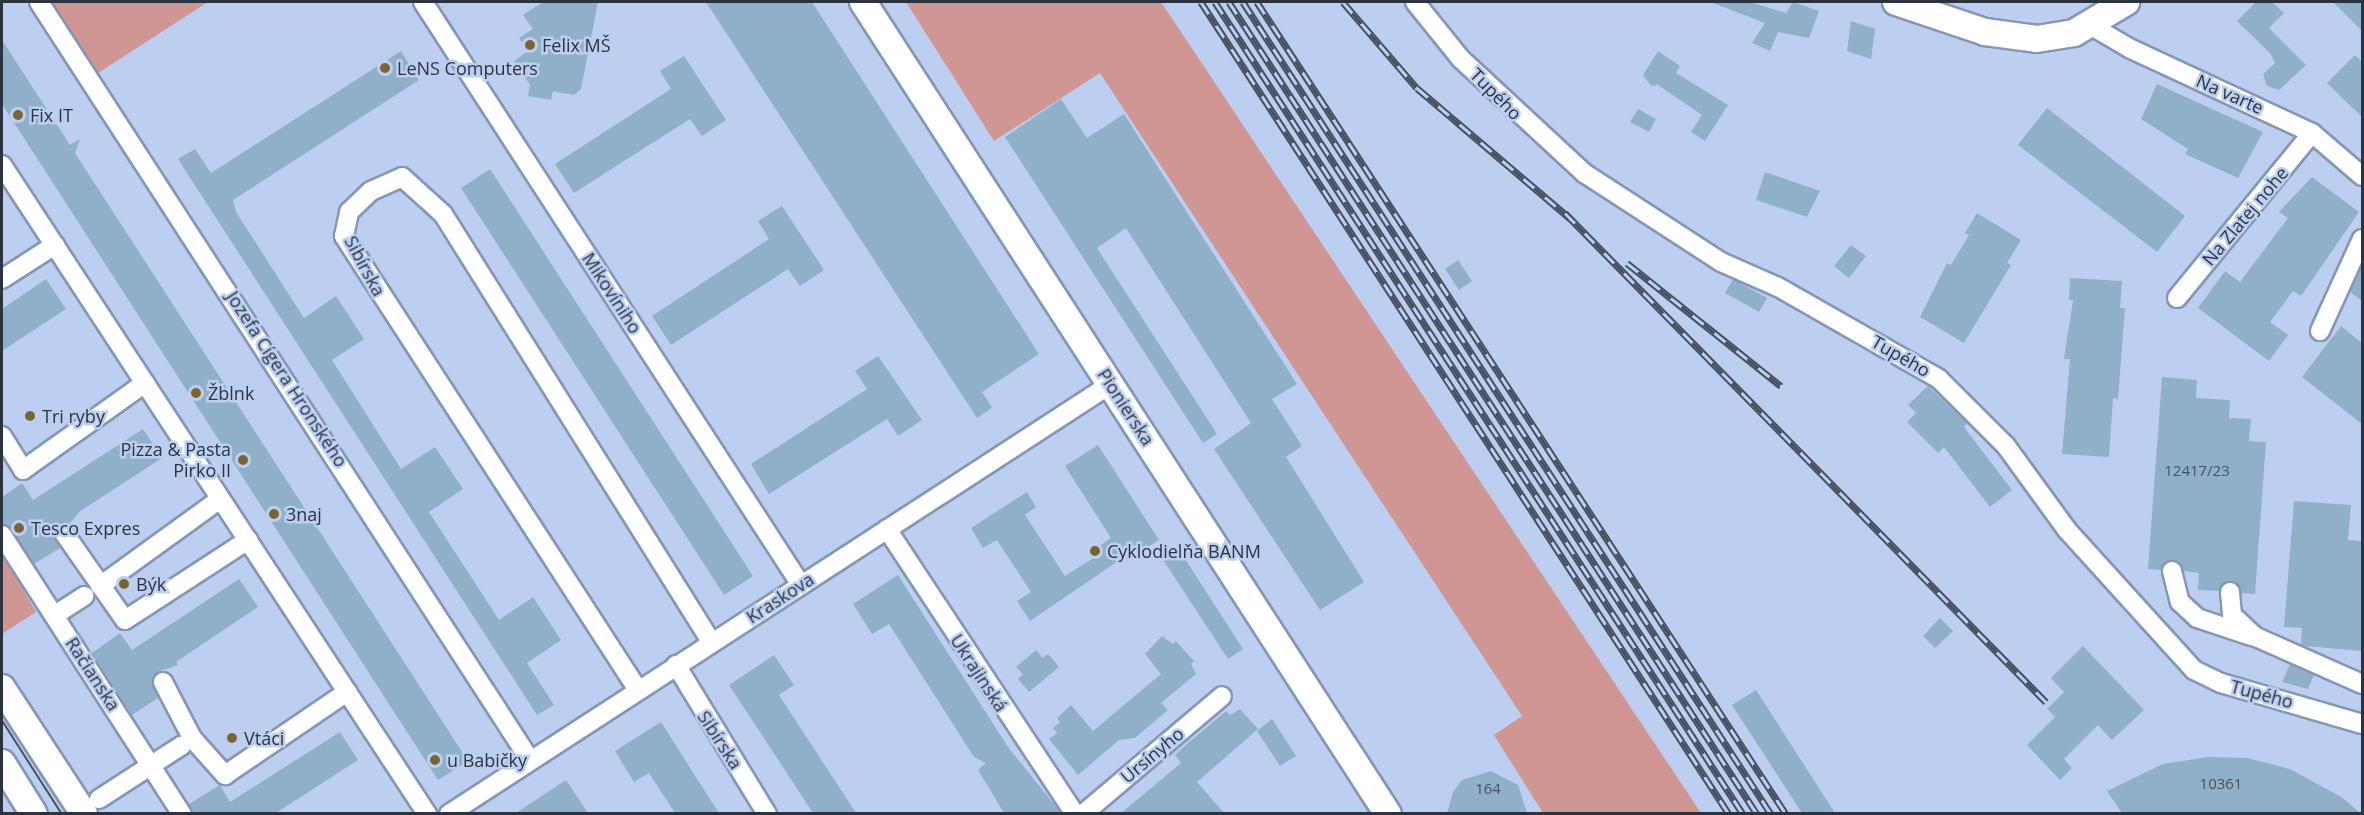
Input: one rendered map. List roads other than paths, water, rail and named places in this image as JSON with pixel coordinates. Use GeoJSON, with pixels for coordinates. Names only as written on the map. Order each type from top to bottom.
{"type":"FeatureCollection","features":[{"type":"Feature","properties":{"kind":"street","name":"Jozefa Cígera Hronského"},"geometry":{"type":"LineString","coordinates":[[39,2],[530,760]]}},
{"type":"Feature","properties":{"kind":"street","name":"Mikovíniho"},"geometry":{"type":"LineString","coordinates":[[423,2],[801,585]]}},
{"type":"Feature","properties":{"kind":"street","name":"Pionierska"},"geometry":{"type":"LineString","coordinates":[[863,2],[1388,813]]}},
{"type":"Feature","properties":{"kind":"street","name":"Tupého"},"geometry":{"type":"LineString","coordinates":[[1415,2],[1461,59],[1584,173],[1721,262],[1778,287],[1939,379],[2006,446],[2067,530],[2194,670],[2222,683],[2362,724]]}},
{"type":"Feature","properties":{"kind":"street"},"geometry":{"type":"LineString","coordinates":[[1896,2],[2014,36],[2052,38],[2090,25],[2126,2]]}},
{"type":"Feature","properties":{"kind":"street","name":"Na varte"},"geometry":{"type":"LineString","coordinates":[[2090,25],[2129,48],[2312,133],[2362,176]]}},
{"type":"Feature","properties":{"kind":"street","name":"Na Zlatej nohe"},"geometry":{"type":"LineString","coordinates":[[2177,298],[2312,133]]}},
{"type":"Feature","properties":{"kind":"street"},"geometry":{"type":"LineString","coordinates":[[3,170],[55,245],[427,813]]}},
{"type":"Feature","properties":{"kind":"street","name":"Sibírska"},"geometry":{"type":"LineString","coordinates":[[638,690],[344,236],[349,212],[371,191],[402,177],[443,214],[712,643]]}},
{"type":"Feature","properties":{"kind":"street"},"geometry":{"type":"LineString","coordinates":[[2319,331],[2362,239]]}},
{"type":"Feature","properties":{"kind":"street"},"geometry":{"type":"LineString","coordinates":[[2,279],[55,245]]}},
{"type":"Feature","properties":{"kind":"street"},"geometry":{"type":"LineString","coordinates":[[2,436],[22,470],[145,383]]}},
{"type":"Feature","properties":{"kind":"street","name":"Kraskova"},"geometry":{"type":"LineString","coordinates":[[449,813],[1111,384]]}},
{"type":"Feature","properties":{"kind":"street"},"geometry":{"type":"LineString","coordinates":[[100,586],[220,499]]}},
{"type":"Feature","properties":{"kind":"street","name":"Ukrajinská"},"geometry":{"type":"LineString","coordinates":[[887,529],[1075,813]]}},
{"type":"Feature","properties":{"kind":"street"},"geometry":{"type":"LineString","coordinates":[[64,533],[125,620],[248,540]]}},
{"type":"Feature","properties":{"kind":"street","name":"Račianska"},"geometry":{"type":"LineString","coordinates":[[2,535],[182,813]]}},
{"type":"Feature","properties":{"kind":"street"},"geometry":{"type":"LineString","coordinates":[[2172,571],[2180,602],[2197,618],[2256,637],[2362,684]]}},
{"type":"Feature","properties":{"kind":"street"},"geometry":{"type":"LineString","coordinates":[[2230,592],[2232,615],[2256,637]]}},
{"type":"Feature","properties":{"kind":"street"},"geometry":{"type":"LineString","coordinates":[[55,615],[84,596]]}},
{"type":"Feature","properties":{"kind":"street","name":"Sibírska"},"geometry":{"type":"LineString","coordinates":[[676,665],[767,813]]}},
{"type":"Feature","properties":{"kind":"street"},"geometry":{"type":"LineString","coordinates":[[163,682],[192,738],[225,775],[347,692]]}},
{"type":"Feature","properties":{"kind":"street"},"geometry":{"type":"LineString","coordinates":[[2,688],[92,806],[181,746]]}},
{"type":"Feature","properties":{"kind":"street","name":"Ursínyho"},"geometry":{"type":"LineString","coordinates":[[1083,813],[1222,696]]}},
{"type":"Feature","properties":{"kind":"street"},"geometry":{"type":"LineString","coordinates":[[2,763],[34,813]]}},
{"type":"Feature","properties":{"kind":"tram line"},"geometry":{"type":"LineString","coordinates":[[2,720],[62,814]]}},
{"type":"Feature","properties":{"kind":"railway"},"geometry":{"type":"LineString","coordinates":[[1201,2],[1729,814]]}},
{"type":"Feature","properties":{"kind":"railway"},"geometry":{"type":"LineString","coordinates":[[1215,2],[1743,814]]}},
{"type":"Feature","properties":{"kind":"railway"},"geometry":{"type":"LineString","coordinates":[[1229,2],[1757,814]]}},
{"type":"Feature","properties":{"kind":"railway"},"geometry":{"type":"LineString","coordinates":[[1243,2],[1771,814]]}},
{"type":"Feature","properties":{"kind":"railway"},"geometry":{"type":"LineString","coordinates":[[1257,2],[1786,814]]}},
{"type":"Feature","properties":{"kind":"railway"},"geometry":{"type":"LineString","coordinates":[[1343,2],[1417,88],[1570,218]]}},
{"type":"Feature","properties":{"kind":"railway"},"geometry":{"type":"LineString","coordinates":[[1565,213],[2046,702]]}},
{"type":"Feature","properties":{"kind":"railway"},"geometry":{"type":"LineString","coordinates":[[1627,263],[1781,386]]}},
{"type":"Feature","properties":{"kind":"place","name":"Felix MŠ"},"geometry":{"type":"Point","coordinates":[530,45]}},
{"type":"Feature","properties":{"kind":"place","name":"LeNS Computers"},"geometry":{"type":"Point","coordinates":[385,68]}},
{"type":"Feature","properties":{"kind":"place","name":"Fix IT"},"geometry":{"type":"Point","coordinates":[18,115]}},
{"type":"Feature","properties":{"kind":"place","name":"Žblnk"},"geometry":{"type":"Point","coordinates":[196,393]}},
{"type":"Feature","properties":{"kind":"place","name":"Tri ryby"},"geometry":{"type":"Point","coordinates":[30,416]}},
{"type":"Feature","properties":{"kind":"place","name":"Pizza & Pasta Pirko II"},"geometry":{"type":"Point","coordinates":[243,460]}},
{"type":"Feature","properties":{"kind":"place","name":"3naj"},"geometry":{"type":"Point","coordinates":[274,514]}},
{"type":"Feature","properties":{"kind":"place","name":"Tesco Expres"},"geometry":{"type":"Point","coordinates":[19,528]}},
{"type":"Feature","properties":{"kind":"place","name":"Cyklodielňa BANM"},"geometry":{"type":"Point","coordinates":[1095,551]}},
{"type":"Feature","properties":{"kind":"place","name":"Býk"},"geometry":{"type":"Point","coordinates":[124,584]}},
{"type":"Feature","properties":{"kind":"place","name":"Vtáci"},"geometry":{"type":"Point","coordinates":[232,738]}},
{"type":"Feature","properties":{"kind":"place","name":"u Babičky"},"geometry":{"type":"Point","coordinates":[435,760]}}]}
